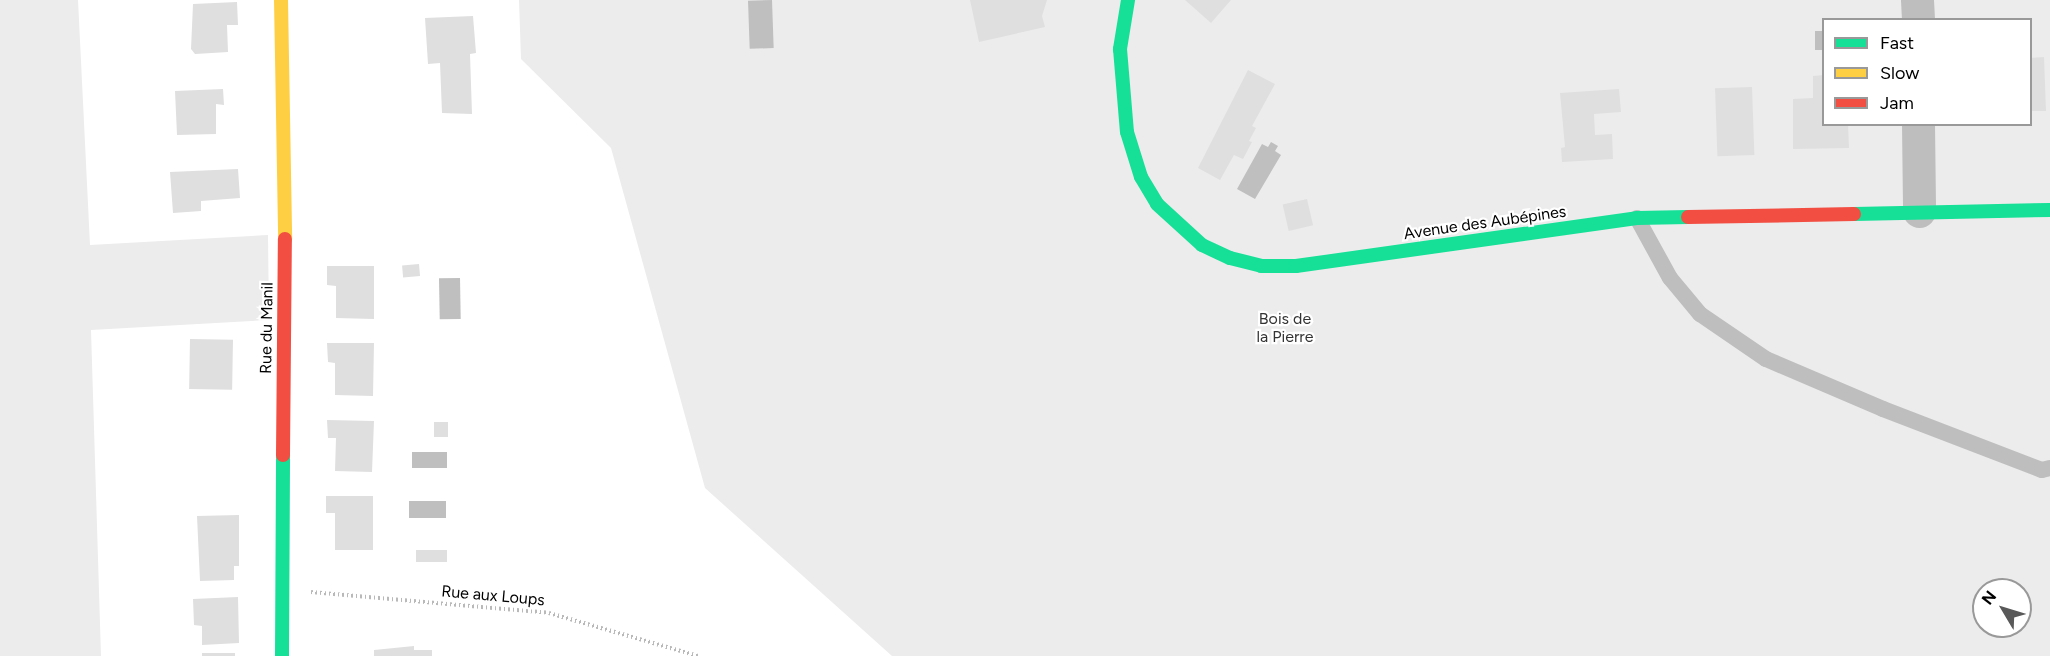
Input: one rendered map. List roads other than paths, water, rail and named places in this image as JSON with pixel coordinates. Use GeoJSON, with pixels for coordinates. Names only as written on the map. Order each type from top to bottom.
{"type":"FeatureCollection","features":[{"type":"Feature","properties":{"kind":"street","name":"Rue du Manil"},"geometry":{"type":"LineString","coordinates":[[281,0],[285,204],[282,656]]}},
{"type":"Feature","properties":{"kind":"street","name":"Avenue des Aubépines"},"geometry":{"type":"LineString","coordinates":[[1128,0],[1120,50],[1127,132],[1141,177],[1157,204],[1180,228],[1202,245],[1230,258],[1261,266],[1296,266],[1637,218],[2050,210]]}},
{"type":"Feature","properties":{"kind":"street"},"geometry":{"type":"LineString","coordinates":[[1917,0],[1918,18]]}},
{"type":"Feature","properties":{"kind":"street"},"geometry":{"type":"LineString","coordinates":[[1918,126],[1919,211]]}},
{"type":"Feature","properties":{"kind":"lane"},"geometry":{"type":"LineString","coordinates":[[1637,218],[1670,278],[1700,314],[1766,359],[1904,417],[2042,470],[2050,468]]}},
{"type":"Feature","properties":{"kind":"park label","name":"Bois de la Pierre"},"geometry":{"type":"Point","coordinates":[1285,328]}}]}
